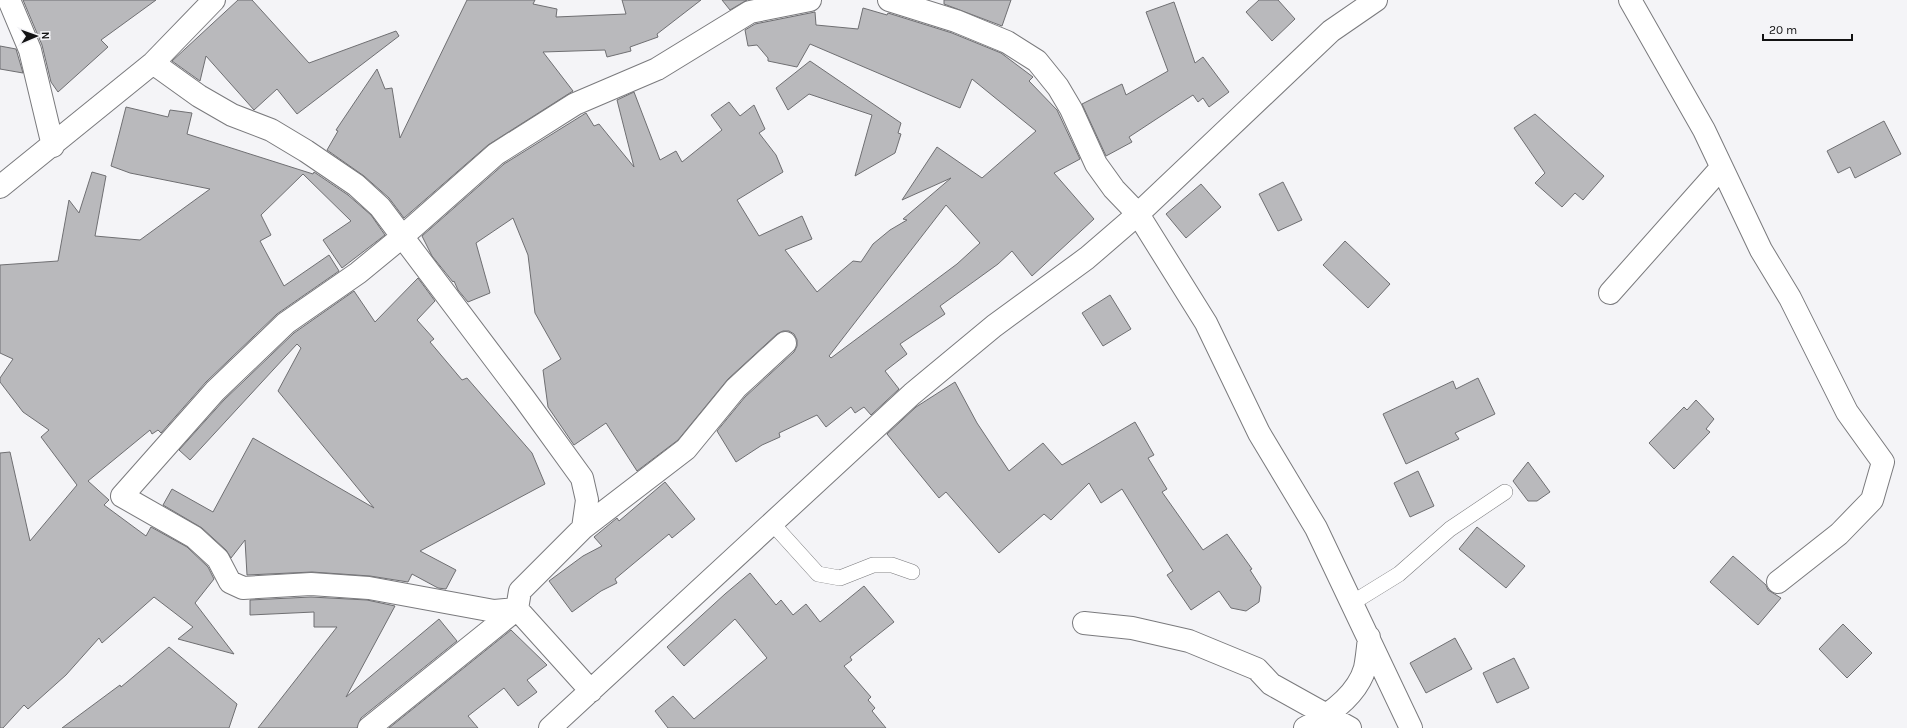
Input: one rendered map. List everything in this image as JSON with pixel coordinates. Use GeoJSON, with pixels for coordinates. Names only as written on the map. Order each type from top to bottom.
{"type":"FeatureCollection","features":[{"type":"Feature","properties":{"kind":"street"},"geometry":{"type":"LineString","coordinates":[[9,0],[30,50],[53,146]]}},
{"type":"Feature","properties":{"kind":"street"},"geometry":{"type":"LineString","coordinates":[[0,188],[153,63],[214,0]]}},
{"type":"Feature","properties":{"kind":"street"},"geometry":{"type":"LineString","coordinates":[[517,609],[494,611],[362,588],[311,584],[243,588],[230,582],[218,559],[194,536],[122,496],[215,391],[286,323],[358,273],[404,236],[496,154],[575,104],[657,69],[750,12],[810,0]]}},
{"type":"Feature","properties":{"kind":"street"},"geometry":{"type":"LineString","coordinates":[[889,0],[956,20],[1007,42],[1037,61],[1058,87],[1071,109],[1096,164],[1114,189],[1138,214],[1206,323],[1259,433],[1316,528],[1411,728]]}},
{"type":"Feature","properties":{"kind":"street"},"geometry":{"type":"LineString","coordinates":[[550,728],[592,691],[771,522],[912,394],[994,326],[1087,258],[1138,214],[1331,31],[1376,0]]}},
{"type":"Feature","properties":{"kind":"street"},"geometry":{"type":"LineString","coordinates":[[1630,0],[1704,130],[1761,250],[1790,298],[1847,412],[1883,462],[1872,500],[1838,534],[1778,582]]}},
{"type":"Feature","properties":{"kind":"street"},"geometry":{"type":"LineString","coordinates":[[153,63],[199,96],[232,115],[271,130],[306,151],[356,185],[380,207],[404,236],[582,478],[587,500],[583,528]]}},
{"type":"Feature","properties":{"kind":"street"},"geometry":{"type":"LineString","coordinates":[[1610,293],[1721,168]]}},
{"type":"Feature","properties":{"kind":"street"},"geometry":{"type":"LineString","coordinates":[[369,728],[517,609],[520,591],[583,528],[686,449],[736,388],[785,344]]}},
{"type":"Feature","properties":{"kind":"street"},"geometry":{"type":"LineString","coordinates":[[517,609],[592,691]]}},
{"type":"Feature","properties":{"kind":"street"},"geometry":{"type":"LineString","coordinates":[[1084,623],[1132,628],[1189,641],[1257,669],[1272,684],[1350,728]]}},
{"type":"Feature","properties":{"kind":"street"},"geometry":{"type":"LineString","coordinates":[[1305,728],[1327,716],[1350,695],[1365,669],[1369,637]]}},
{"type":"Feature","properties":{"kind":"lane"},"geometry":{"type":"LineString","coordinates":[[1352,603],[1399,574],[1450,529],[1505,492]]}},
{"type":"Feature","properties":{"kind":"lane"},"geometry":{"type":"LineString","coordinates":[[771,522],[818,574],[840,578],[873,566],[892,565],[912,572]]}},
{"type":"Feature","properties":{"kind":"building"},"geometry":{"type":"Polygon","coordinates":[[[23,0],[156,0],[101,40],[108,47],[58,92],[51,82],[42,45],[23,0]]]}},
{"type":"Feature","properties":{"kind":"building"},"geometry":{"type":"Polygon","coordinates":[[[238,0],[252,0],[309,63],[396,31],[399,36],[297,114],[277,89],[254,110],[206,56],[200,81],[172,61],[238,0]]]}},
{"type":"Feature","properties":{"kind":"building"},"geometry":{"type":"Polygon","coordinates":[[[467,0],[535,0],[533,4],[557,9],[556,17],[626,14],[622,0],[701,0],[657,34],[658,37],[630,47],[631,51],[607,57],[605,50],[543,52],[573,91],[488,145],[404,218],[389,198],[364,176],[327,150],[338,131],[336,130],[377,69],[385,89],[392,88],[400,138],[467,0]]]}},
{"type":"Feature","properties":{"kind":"building"},"geometry":{"type":"Polygon","coordinates":[[[722,0],[747,0],[730,10],[722,0]]]}},
{"type":"Feature","properties":{"kind":"building"},"geometry":{"type":"Polygon","coordinates":[[[944,0],[1011,0],[1002,26],[944,4],[944,0]]]}},
{"type":"Feature","properties":{"kind":"building"},"geometry":{"type":"Polygon","coordinates":[[[1259,0],[1278,0],[1295,19],[1272,41],[1246,12],[1259,0]]]}},
{"type":"Feature","properties":{"kind":"building"},"geometry":{"type":"Polygon","coordinates":[[[1174,2],[1195,63],[1203,57],[1229,92],[1209,107],[1203,98],[1198,102],[1193,95],[1129,137],[1132,142],[1106,156],[1082,104],[1122,84],[1126,95],[1168,71],[1146,12],[1174,2]]]}},
{"type":"Feature","properties":{"kind":"building"},"geometry":{"type":"Polygon","coordinates":[[[863,8],[887,15],[888,13],[952,33],[1001,53],[1033,77],[1029,81],[1057,110],[1080,159],[1054,173],[1094,219],[1032,276],[1012,251],[998,264],[940,306],[945,314],[900,344],[907,354],[885,371],[899,389],[871,415],[864,407],[855,413],[851,407],[826,427],[817,415],[779,433],[780,437],[762,445],[736,462],[717,431],[745,397],[794,352],[797,346],[797,340],[794,334],[789,331],[783,331],[777,334],[728,379],[678,440],[637,471],[606,423],[574,445],[548,407],[543,370],[561,359],[535,313],[528,255],[513,218],[476,243],[490,293],[468,302],[458,290],[454,281],[453,282],[432,256],[422,236],[504,164],[586,113],[594,126],[599,124],[634,167],[617,100],[634,92],[660,160],[676,151],[682,162],[722,130],[711,115],[729,102],[740,116],[754,105],[765,129],[759,133],[776,155],[783,172],[737,200],[759,236],[802,216],[812,239],[785,250],[817,292],[853,261],[861,262],[873,244],[890,230],[907,220],[903,219],[951,178],[902,200],[937,147],[982,178],[1036,131],[972,79],[960,108],[810,44],[797,67],[768,61],[768,58],[757,45],[748,46],[745,30],[755,24],[815,12],[816,25],[858,29],[863,8]],[[946,205],[829,356],[831,358],[957,264],[980,243],[946,205]]]}},
{"type":"Feature","properties":{"kind":"building"},"geometry":{"type":"Polygon","coordinates":[[[0,46],[16,49],[23,73],[0,69],[0,46]]]}},
{"type":"Feature","properties":{"kind":"building"},"geometry":{"type":"Polygon","coordinates":[[[810,61],[901,123],[898,133],[901,134],[895,153],[855,176],[872,115],[809,94],[788,110],[776,88],[810,61]]]}},
{"type":"Feature","properties":{"kind":"building"},"geometry":{"type":"Polygon","coordinates":[[[126,107],[168,117],[170,110],[192,113],[187,134],[313,174],[314,172],[348,195],[371,215],[385,235],[342,268],[323,240],[351,221],[303,174],[261,215],[271,235],[260,241],[284,286],[329,255],[339,271],[277,314],[206,382],[161,433],[158,430],[152,434],[150,430],[88,481],[109,500],[104,505],[146,536],[151,527],[187,547],[208,567],[214,579],[195,603],[234,654],[178,639],[193,627],[154,597],[102,643],[99,638],[66,675],[28,709],[24,705],[3,728],[0,728],[0,453],[10,452],[30,541],[77,485],[41,437],[49,430],[23,412],[0,382],[0,378],[13,359],[0,353],[0,265],[58,261],[69,200],[79,213],[92,172],[106,176],[95,236],[140,240],[210,189],[130,173],[111,166],[126,107]]]}},
{"type":"Feature","properties":{"kind":"building"},"geometry":{"type":"Polygon","coordinates":[[[1535,114],[1604,176],[1583,200],[1575,193],[1562,207],[1535,183],[1545,173],[1514,128],[1535,114]]]}},
{"type":"Feature","properties":{"kind":"building"},"geometry":{"type":"Polygon","coordinates":[[[1884,121],[1901,154],[1855,178],[1850,167],[1838,173],[1827,151],[1884,121]]]}},
{"type":"Feature","properties":{"kind":"building"},"geometry":{"type":"Polygon","coordinates":[[[1283,182],[1302,220],[1278,231],[1259,194],[1283,182]]]}},
{"type":"Feature","properties":{"kind":"building"},"geometry":{"type":"Polygon","coordinates":[[[1201,184],[1221,207],[1186,238],[1166,214],[1201,184]]]}},
{"type":"Feature","properties":{"kind":"building"},"geometry":{"type":"Polygon","coordinates":[[[1345,241],[1390,284],[1368,308],[1323,265],[1345,241]]]}},
{"type":"Feature","properties":{"kind":"building"},"geometry":{"type":"Polygon","coordinates":[[[418,278],[435,301],[417,320],[434,339],[430,342],[462,380],[467,378],[532,453],[545,484],[420,551],[456,570],[446,589],[438,588],[412,574],[408,582],[370,576],[312,572],[247,575],[245,540],[231,558],[226,550],[202,528],[163,505],[172,489],[213,512],[253,438],[374,508],[278,391],[301,348],[297,344],[190,460],[179,450],[224,400],[294,333],[354,291],[375,322],[418,278]]]}},
{"type":"Feature","properties":{"kind":"building"},"geometry":{"type":"Polygon","coordinates":[[[1110,295],[1131,329],[1103,346],[1082,313],[1110,295]]]}},
{"type":"Feature","properties":{"kind":"building"},"geometry":{"type":"Polygon","coordinates":[[[1478,378],[1495,414],[1455,433],[1459,439],[1406,464],[1383,414],[1453,381],[1456,389],[1478,378]]]}},
{"type":"Feature","properties":{"kind":"building"},"geometry":{"type":"Polygon","coordinates":[[[955,382],[977,423],[1009,471],[1043,443],[1062,465],[1135,422],[1154,455],[1148,458],[1167,489],[1162,492],[1203,550],[1227,534],[1252,569],[1250,570],[1261,587],[1259,602],[1246,611],[1231,608],[1219,591],[1191,610],[1167,575],[1173,571],[1122,489],[1101,503],[1089,483],[1051,520],[1044,514],[999,553],[946,492],[939,498],[887,434],[916,407],[955,382]]]}},
{"type":"Feature","properties":{"kind":"building"},"geometry":{"type":"Polygon","coordinates":[[[1696,400],[1714,419],[1706,429],[1710,432],[1674,469],[1649,443],[1684,407],[1687,410],[1696,400]]]}},
{"type":"Feature","properties":{"kind":"building"},"geometry":{"type":"Polygon","coordinates":[[[1528,462],[1550,492],[1537,501],[1528,501],[1513,481],[1528,462]]]}},
{"type":"Feature","properties":{"kind":"building"},"geometry":{"type":"Polygon","coordinates":[[[1418,471],[1434,506],[1410,517],[1394,483],[1418,471]]]}},
{"type":"Feature","properties":{"kind":"building"},"geometry":{"type":"Polygon","coordinates":[[[665,482],[695,519],[672,538],[669,534],[615,579],[617,583],[601,591],[572,612],[549,581],[583,556],[602,546],[594,537],[617,518],[619,521],[665,482]]]}},
{"type":"Feature","properties":{"kind":"building"},"geometry":{"type":"Polygon","coordinates":[[[1477,527],[1525,566],[1506,588],[1459,549],[1477,527]]]}},
{"type":"Feature","properties":{"kind":"building"},"geometry":{"type":"Polygon","coordinates":[[[1733,556],[1766,585],[1768,590],[1781,598],[1758,625],[1710,582],[1733,556]]]}},
{"type":"Feature","properties":{"kind":"building"},"geometry":{"type":"Polygon","coordinates":[[[750,573],[776,605],[781,600],[793,615],[806,604],[820,622],[864,586],[894,622],[850,657],[852,660],[844,666],[871,697],[868,700],[875,708],[872,711],[886,728],[668,728],[655,711],[673,696],[694,719],[767,658],[735,619],[684,666],[667,647],[750,573]]]}},
{"type":"Feature","properties":{"kind":"building"},"geometry":{"type":"Polygon","coordinates":[[[311,597],[367,600],[395,606],[346,697],[439,619],[457,641],[361,718],[357,728],[258,728],[337,627],[314,627],[314,612],[250,615],[250,600],[311,597]]]}},
{"type":"Feature","properties":{"kind":"building"},"geometry":{"type":"Polygon","coordinates":[[[1843,624],[1872,653],[1847,678],[1819,649],[1843,624]]]}},
{"type":"Feature","properties":{"kind":"building"},"geometry":{"type":"Polygon","coordinates":[[[511,630],[547,665],[527,680],[537,692],[518,706],[504,688],[468,716],[478,728],[389,728],[511,630]]]}},
{"type":"Feature","properties":{"kind":"building"},"geometry":{"type":"Polygon","coordinates":[[[1455,638],[1472,669],[1426,693],[1410,663],[1455,638]]]}},
{"type":"Feature","properties":{"kind":"building"},"geometry":{"type":"Polygon","coordinates":[[[169,647],[237,704],[229,728],[62,728],[120,685],[121,687],[169,647]]]}},
{"type":"Feature","properties":{"kind":"building"},"geometry":{"type":"Polygon","coordinates":[[[1514,658],[1529,688],[1497,703],[1483,673],[1514,658]]]}}]}
